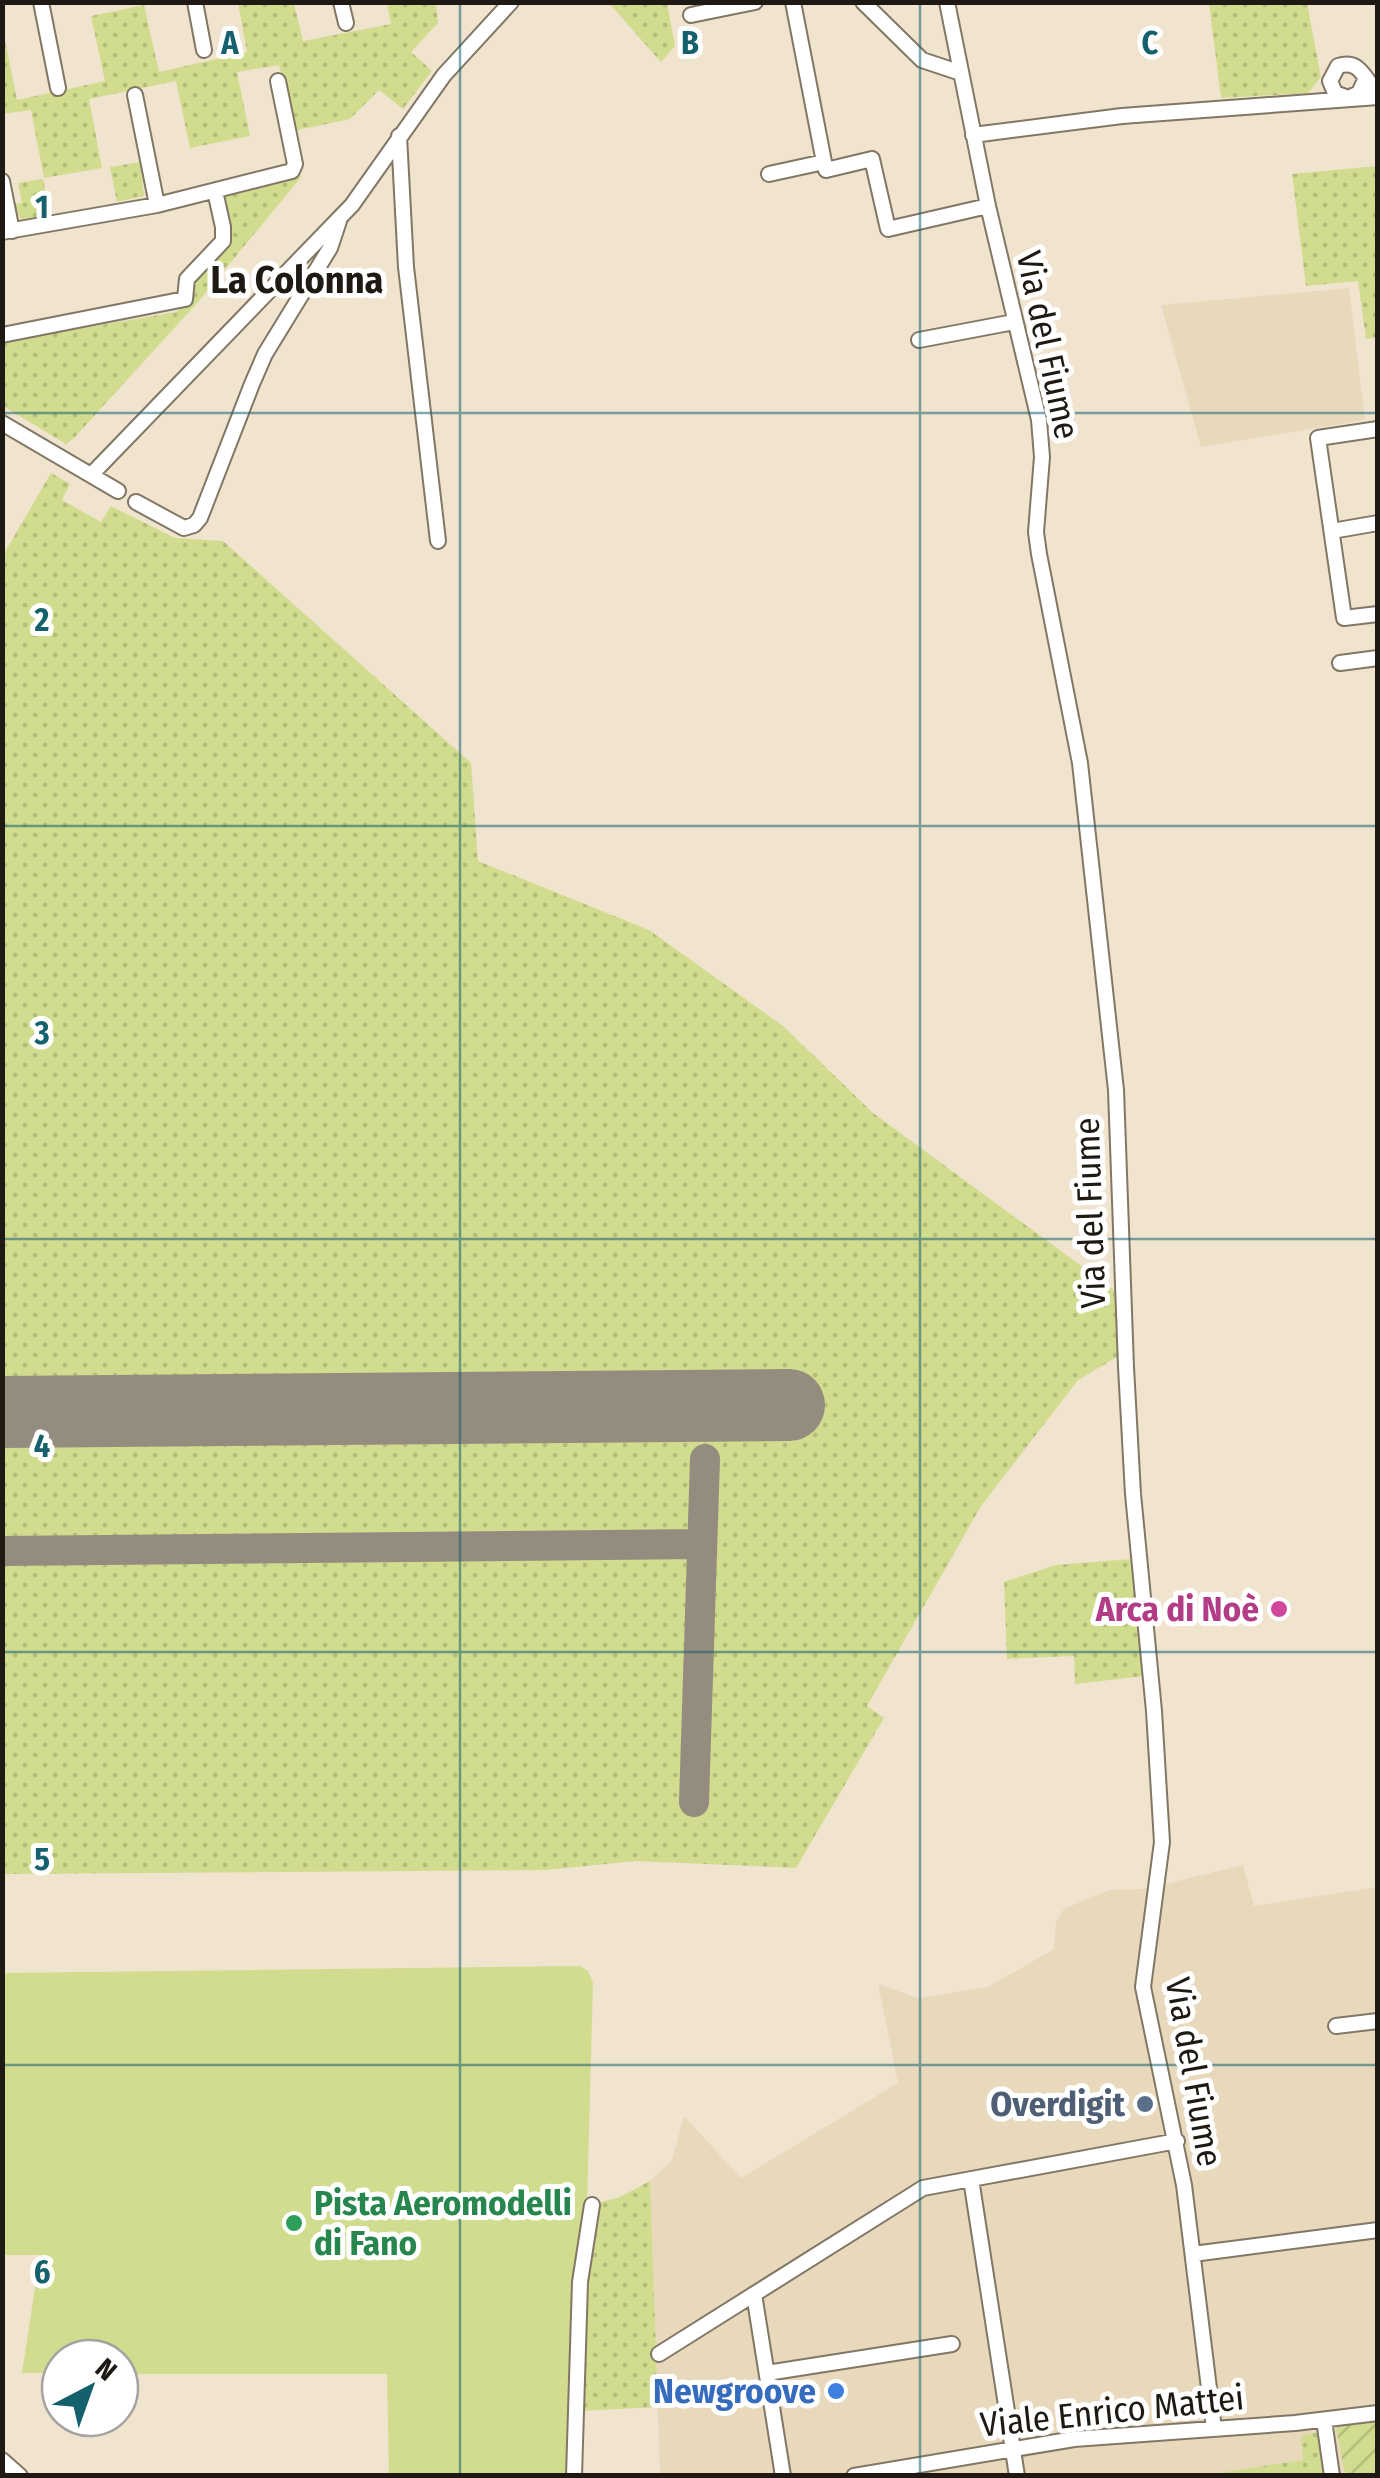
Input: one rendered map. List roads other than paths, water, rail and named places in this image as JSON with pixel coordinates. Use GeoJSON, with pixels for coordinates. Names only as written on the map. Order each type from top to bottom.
{"type":"FeatureCollection","features":[{"type":"Feature","properties":{"kind":"street"},"geometry":{"type":"LineString","coordinates":[[41,2],[58,88]]}},
{"type":"Feature","properties":{"kind":"street"},"geometry":{"type":"LineString","coordinates":[[195,2],[204,50]]}},
{"type":"Feature","properties":{"kind":"street"},"geometry":{"type":"LineString","coordinates":[[341,2],[346,23]]}},
{"type":"Feature","properties":{"kind":"street"},"geometry":{"type":"LineString","coordinates":[[136,502],[184,528],[200,518],[252,384],[330,248],[335,228],[453,64],[510,2]]}},
{"type":"Feature","properties":{"kind":"street"},"geometry":{"type":"LineString","coordinates":[[692,15],[755,2]]}},
{"type":"Feature","properties":{"kind":"street"},"geometry":{"type":"LineString","coordinates":[[793,2],[826,170],[872,159],[888,229],[988,206]]}},
{"type":"Feature","properties":{"kind":"street"},"geometry":{"type":"LineString","coordinates":[[864,2],[922,60],[960,73]]}},
{"type":"Feature","properties":{"kind":"street","name":"Via del Fiume"},"geometry":{"type":"LineString","coordinates":[[947,2],[988,206],[1039,420],[1042,458],[1036,532],[1080,763],[1116,1090],[1130,1440],[1162,1842],[1143,1987],[1177,2141],[1214,2429]]}},
{"type":"Feature","properties":{"kind":"street"},"geometry":{"type":"LineString","coordinates":[[1311,102],[1330,82],[1334,70],[1344,64],[1358,66],[1378,94]]}},
{"type":"Feature","properties":{"kind":"street"},"geometry":{"type":"LineString","coordinates":[[1348,98],[1359,93],[1365,80]]}},
{"type":"Feature","properties":{"kind":"street"},"geometry":{"type":"LineString","coordinates":[[2,181],[7,232],[284,175],[295,164],[278,81]]}},
{"type":"Feature","properties":{"kind":"street"},"geometry":{"type":"LineString","coordinates":[[1330,82],[1336,92],[1348,98]]}},
{"type":"Feature","properties":{"kind":"street"},"geometry":{"type":"LineString","coordinates":[[973,134],[1122,116],[1378,94]]}},
{"type":"Feature","properties":{"kind":"street"},"geometry":{"type":"LineString","coordinates":[[135,95],[157,204]]}},
{"type":"Feature","properties":{"kind":"street"},"geometry":{"type":"LineString","coordinates":[[399,136],[406,268],[438,542]]}},
{"type":"Feature","properties":{"kind":"street"},"geometry":{"type":"LineString","coordinates":[[769,174],[824,162]]}},
{"type":"Feature","properties":{"kind":"street"},"geometry":{"type":"LineString","coordinates":[[2,335],[185,299],[187,279],[222,241],[223,228],[214,191]]}},
{"type":"Feature","properties":{"kind":"street"},"geometry":{"type":"LineString","coordinates":[[91,475],[345,212]]}},
{"type":"Feature","properties":{"kind":"street"},"geometry":{"type":"LineString","coordinates":[[919,340],[1014,322]]}},
{"type":"Feature","properties":{"kind":"street"},"geometry":{"type":"LineString","coordinates":[[2,424],[118,491]]}},
{"type":"Feature","properties":{"kind":"street"},"geometry":{"type":"LineString","coordinates":[[1378,429],[1318,438],[1344,618],[1378,614]]}},
{"type":"Feature","properties":{"kind":"street"},"geometry":{"type":"LineString","coordinates":[[1332,531],[1378,524]]}},
{"type":"Feature","properties":{"kind":"street"},"geometry":{"type":"LineString","coordinates":[[1340,663],[1378,658]]}},
{"type":"Feature","properties":{"kind":"street"},"geometry":{"type":"LineString","coordinates":[[1336,2026],[1378,2021]]}},
{"type":"Feature","properties":{"kind":"street"},"geometry":{"type":"LineString","coordinates":[[659,2354],[923,2188],[1177,2141]]}},
{"type":"Feature","properties":{"kind":"street"},"geometry":{"type":"LineString","coordinates":[[970,2179],[1018,2476]]}},
{"type":"Feature","properties":{"kind":"street"},"geometry":{"type":"LineString","coordinates":[[574,2476],[580,2282],[592,2205]]}},
{"type":"Feature","properties":{"kind":"street"},"geometry":{"type":"LineString","coordinates":[[1193,2254],[1378,2230]]}},
{"type":"Feature","properties":{"kind":"street"},"geometry":{"type":"LineString","coordinates":[[754,2294],[784,2476]]}},
{"type":"Feature","properties":{"kind":"street"},"geometry":{"type":"LineString","coordinates":[[767,2373],[952,2344]]}},
{"type":"Feature","properties":{"kind":"street","name":"Viale Enrico Mattei"},"geometry":{"type":"LineString","coordinates":[[854,2476],[1074,2439],[1378,2413]]}},
{"type":"Feature","properties":{"kind":"street"},"geometry":{"type":"LineString","coordinates":[[1324,2420],[1332,2476]]}},
{"type":"Feature","properties":{"kind":"place","name":"Arca di Noè"},"geometry":{"type":"Point","coordinates":[1279,1609]}},
{"type":"Feature","properties":{"kind":"place","name":"Overdigit"},"geometry":{"type":"Point","coordinates":[1145,2104]}},
{"type":"Feature","properties":{"kind":"place","name":"Pista Aeromodelli di Fano"},"geometry":{"type":"Point","coordinates":[294,2223]}},
{"type":"Feature","properties":{"kind":"place","name":"Newgroove"},"geometry":{"type":"Point","coordinates":[836,2391]}},
{"type":"Feature","properties":{"kind":"district","name":"La Colonna"},"geometry":{"type":"Point","coordinates":[297,280]}}]}
